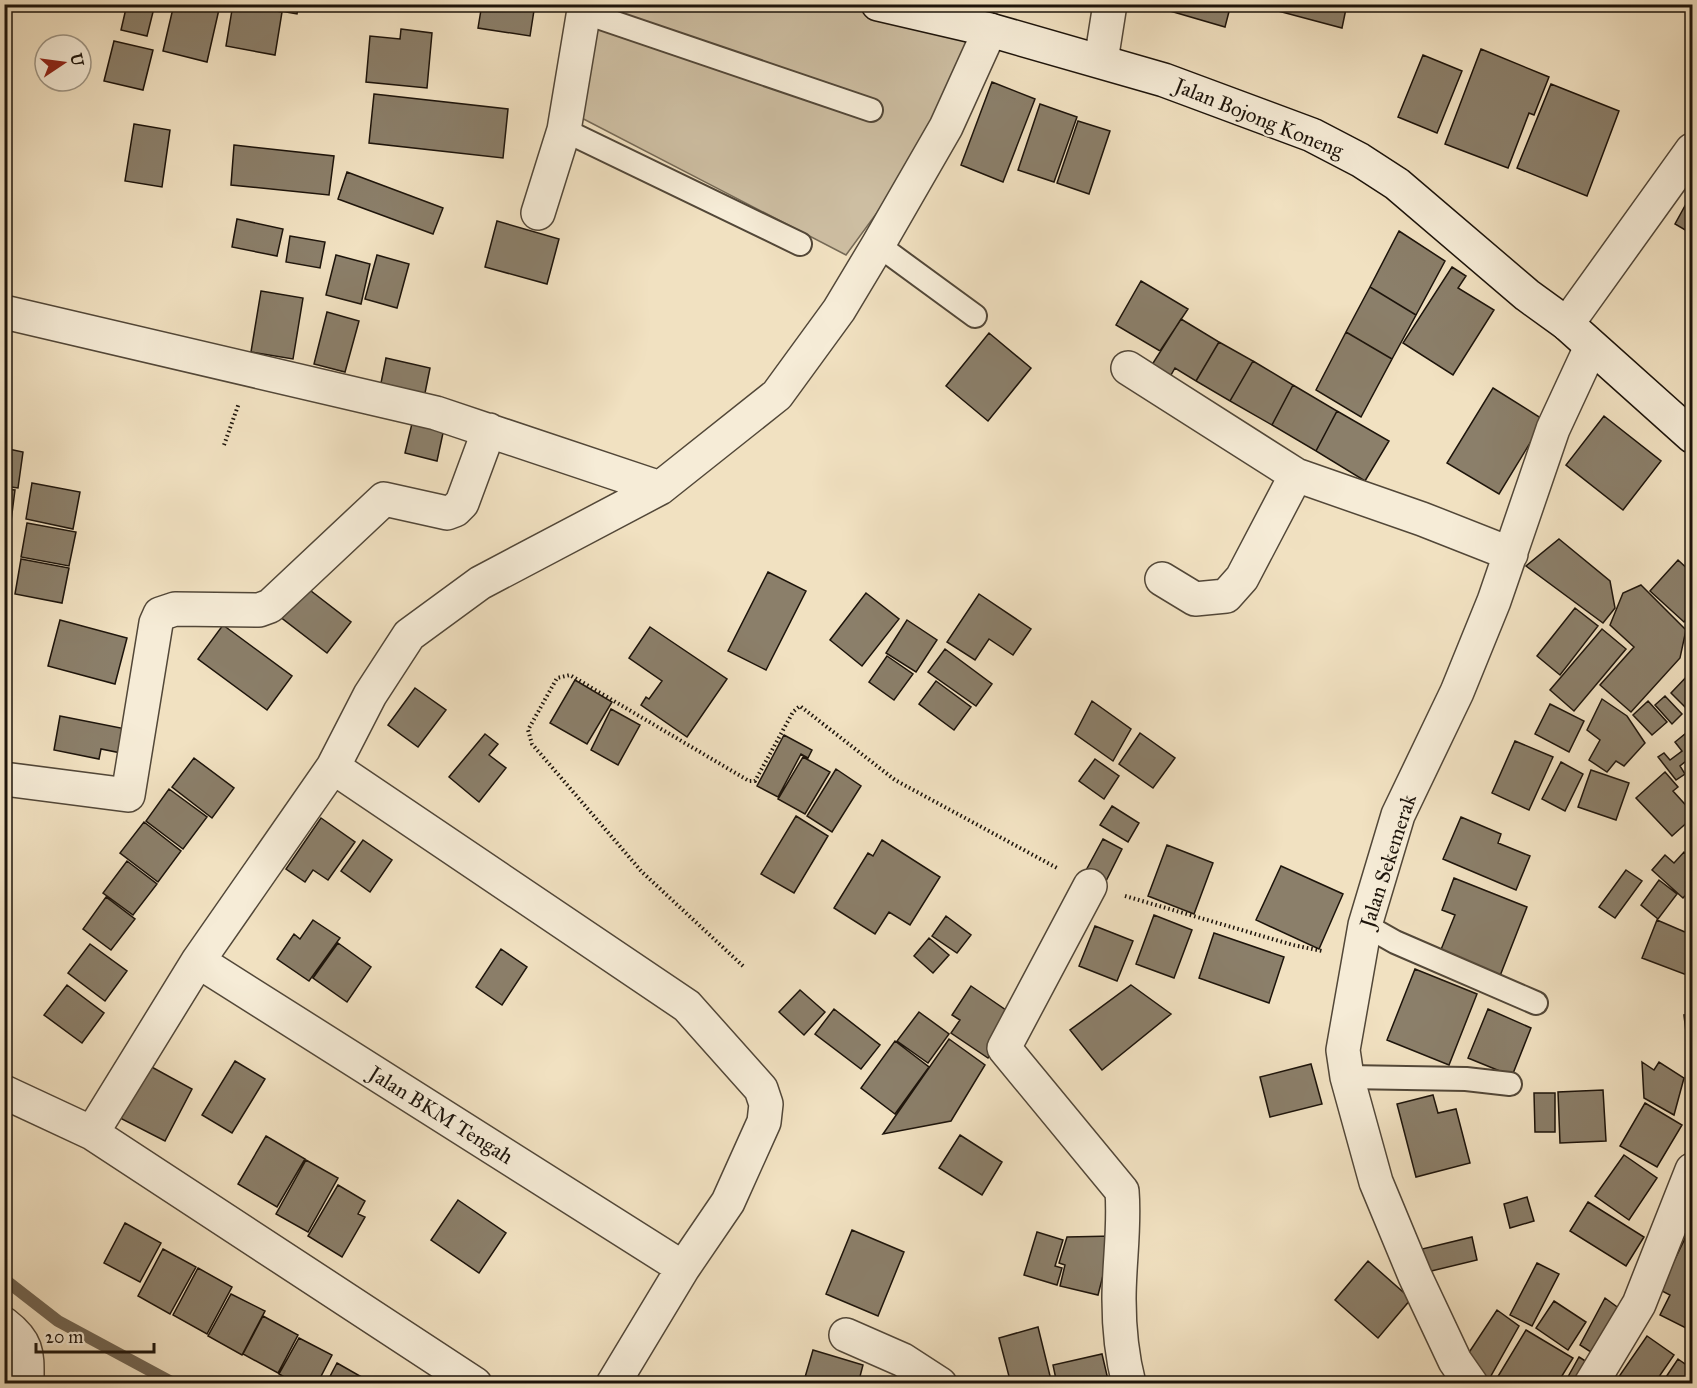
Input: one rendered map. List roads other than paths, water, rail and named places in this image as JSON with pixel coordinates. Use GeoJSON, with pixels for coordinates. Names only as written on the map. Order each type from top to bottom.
{"type":"FeatureCollection","features":[{"type":"Feature","properties":{"kind":"street","name":"Jalan Bojong Koneng"},"geometry":{"type":"LineString","coordinates":[[878,4],[972,19],[1241,107],[1312,135],[1360,160],[1397,184],[1527,295],[1567,324],[1591,347],[1690,426]]}},
{"type":"Feature","properties":{"kind":"street"},"geometry":{"type":"LineString","coordinates":[[1101,61],[1110,4]]}},
{"type":"Feature","properties":{"kind":"street"},"geometry":{"type":"LineString","coordinates":[[538,213],[564,130],[584,8]]}},
{"type":"Feature","properties":{"kind":"street"},"geometry":{"type":"LineString","coordinates":[[92,1133],[198,962],[333,767],[370,695],[409,635],[480,583],[660,488],[777,395],[838,310],[946,127],[972,19]]}},
{"type":"Feature","properties":{"kind":"street"},"geometry":{"type":"LineString","coordinates":[[1567,324],[1692,150]]}},
{"type":"Feature","properties":{"kind":"street"},"geometry":{"type":"LineString","coordinates":[[4,312],[436,413],[660,488]]}},
{"type":"Feature","properties":{"kind":"street","name":"Jalan Sekemerak"},"geometry":{"type":"LineString","coordinates":[[1471,1383],[1455,1361],[1415,1276],[1376,1182],[1347,1077],[1343,1050],[1365,925],[1398,815],[1457,692],[1511,554],[1553,429],[1591,347]]}},
{"type":"Feature","properties":{"kind":"street"},"geometry":{"type":"LineString","coordinates":[[1128,368],[1296,475],[1422,519],[1511,554]]}},
{"type":"Feature","properties":{"kind":"street"},"geometry":{"type":"LineString","coordinates":[[4,779],[128,795],[156,623],[160,614],[175,609],[259,610],[270,606],[384,499],[447,513],[455,510],[462,502],[489,430]]}},
{"type":"Feature","properties":{"kind":"street"},"geometry":{"type":"LineString","coordinates":[[1162,579],[1195,599],[1226,596],[1242,578],[1296,475]]}},
{"type":"Feature","properties":{"kind":"street"},"geometry":{"type":"LineString","coordinates":[[333,767],[687,1006],[761,1089],[766,1104],[764,1122],[728,1202],[683,1268],[613,1383]]}},
{"type":"Feature","properties":{"kind":"street"},"geometry":{"type":"LineString","coordinates":[[1090,886],[1004,1048],[1122,1191],[1124,1215],[1119,1300],[1124,1364],[1129,1383]]}},
{"type":"Feature","properties":{"kind":"street","name":"Jalan BKM Tengah"},"geometry":{"type":"LineString","coordinates":[[198,962],[683,1268]]}},
{"type":"Feature","properties":{"kind":"street"},"geometry":{"type":"LineString","coordinates":[[4,1092],[92,1133],[475,1383]]}},
{"type":"Feature","properties":{"kind":"street"},"geometry":{"type":"LineString","coordinates":[[1591,1383],[1639,1304],[1692,1170]]}},
{"type":"Feature","properties":{"kind":"street"},"geometry":{"type":"LineString","coordinates":[[4,1324],[23,1341],[27,1352],[27,1383]]}},
{"type":"Feature","properties":{"kind":"street"},"geometry":{"type":"LineString","coordinates":[[846,1335],[903,1360],[940,1383]]}},
{"type":"Feature","properties":{"kind":"lane"},"geometry":{"type":"LineString","coordinates":[[584,8],[871,110]]}},
{"type":"Feature","properties":{"kind":"lane"},"geometry":{"type":"LineString","coordinates":[[564,130],[800,244]]}},
{"type":"Feature","properties":{"kind":"lane"},"geometry":{"type":"LineString","coordinates":[[878,245],[975,316]]}},
{"type":"Feature","properties":{"kind":"lane"},"geometry":{"type":"LineString","coordinates":[[1365,925],[1395,942],[1536,1003]]}},
{"type":"Feature","properties":{"kind":"lane"},"geometry":{"type":"LineString","coordinates":[[1347,1077],[1466,1079],[1509,1084]]}},
{"type":"Feature","properties":{"kind":"waterway"},"geometry":{"type":"LineString","coordinates":[[4,1279],[58,1321],[175,1384]]}}]}
